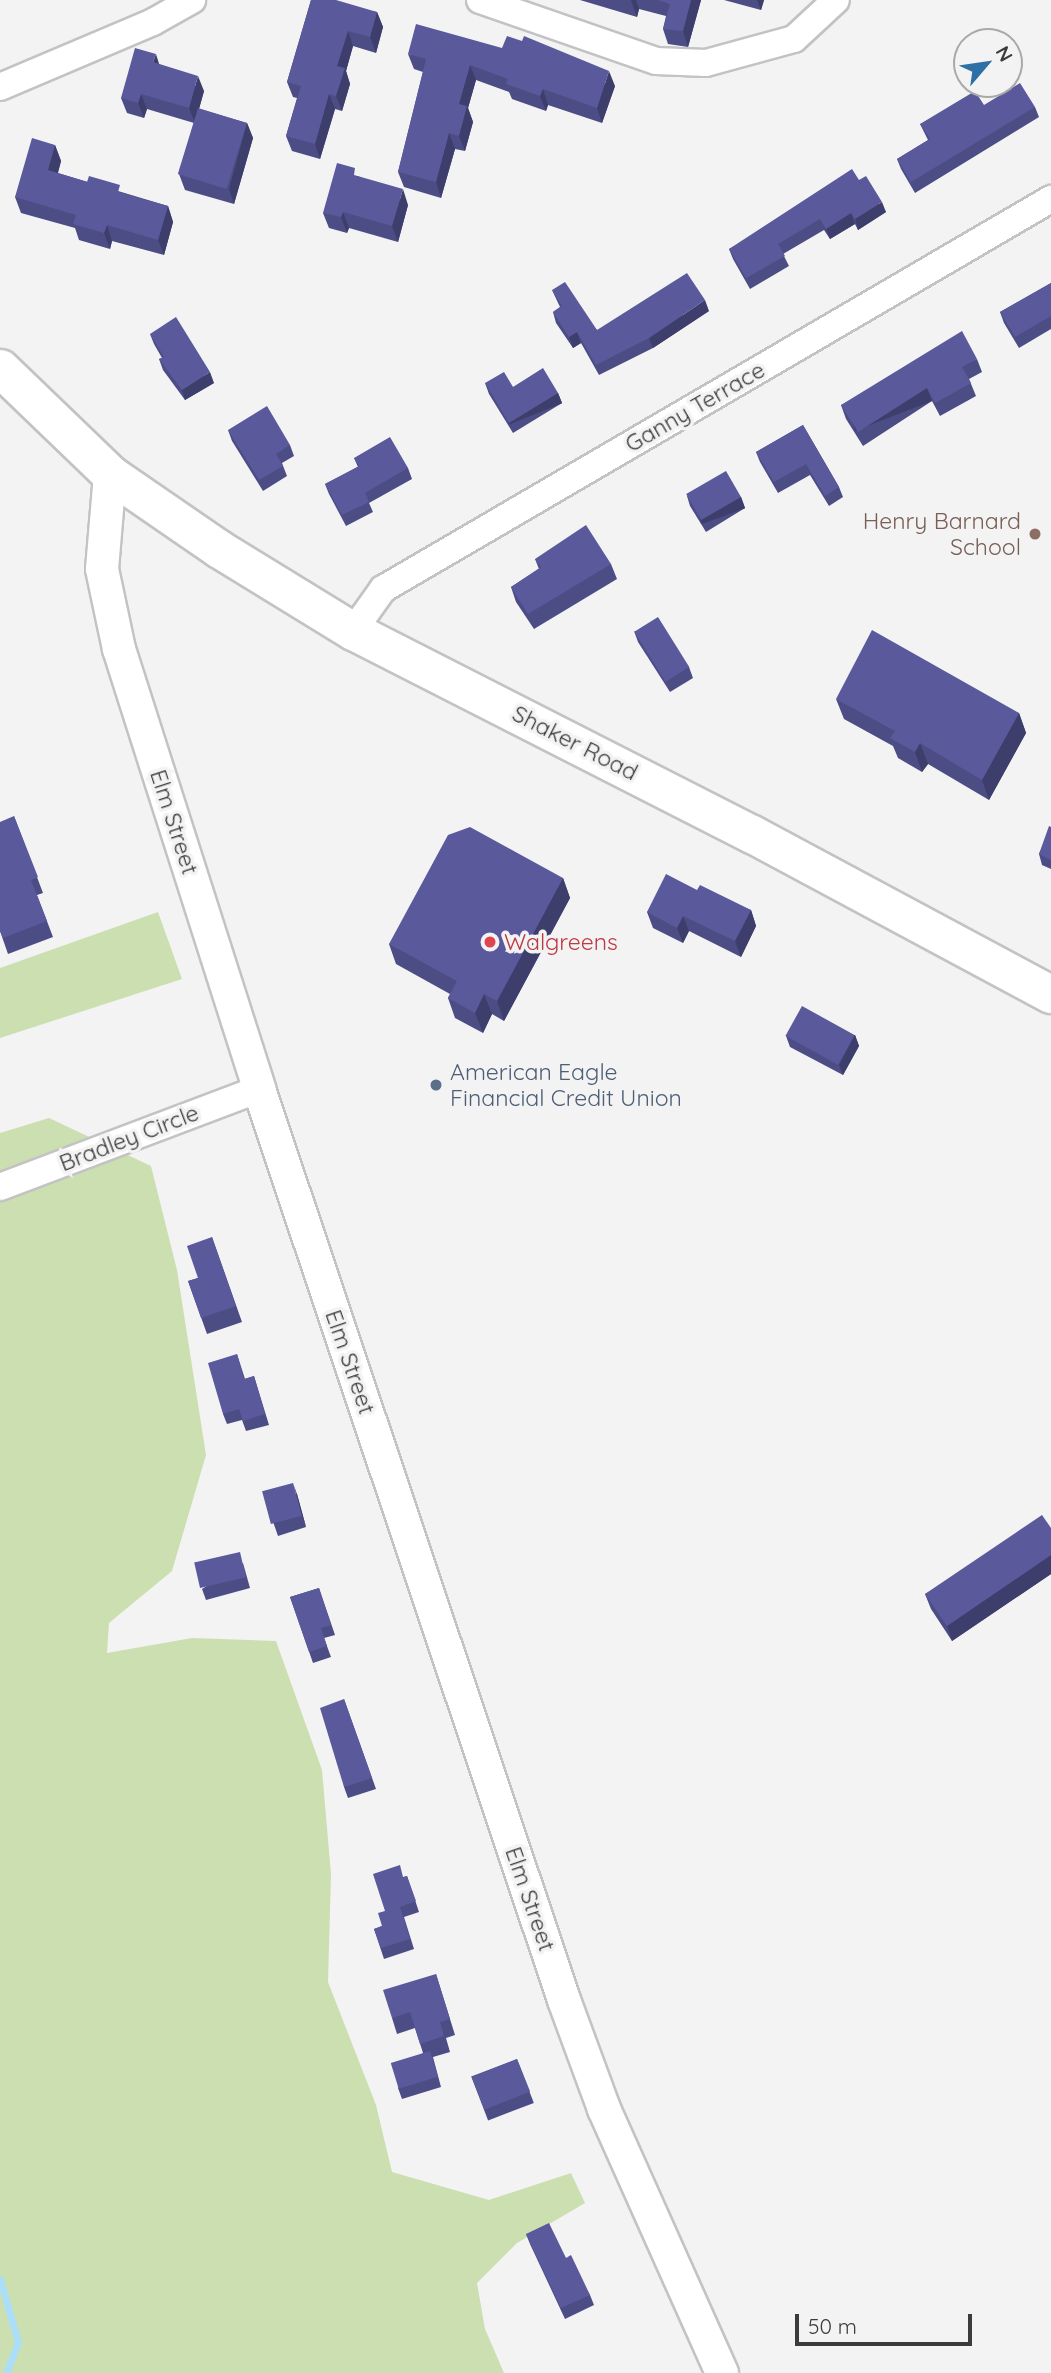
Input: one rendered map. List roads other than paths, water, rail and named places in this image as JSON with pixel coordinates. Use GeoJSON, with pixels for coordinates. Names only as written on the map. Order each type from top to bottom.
{"type":"FeatureCollection","features":[{"type":"Feature","properties":{"kind":"main road"},"geometry":{"type":"LineString","coordinates":[[0,368],[110,474]]}},
{"type":"Feature","properties":{"kind":"main road","name":"Shaker Road"},"geometry":{"type":"LineString","coordinates":[[110,474],[219,549],[353,631],[752,834],[1051,993]]}},
{"type":"Feature","properties":{"kind":"street"},"geometry":{"type":"LineString","coordinates":[[0,87],[153,22],[192,0]]}},
{"type":"Feature","properties":{"kind":"street"},"geometry":{"type":"LineString","coordinates":[[480,0],[656,61],[706,63],[794,39],[836,0]]}},
{"type":"Feature","properties":{"kind":"street","name":"Ganny Terrace"},"geometry":{"type":"LineString","coordinates":[[353,631],[383,589],[1051,199]]}},
{"type":"Feature","properties":{"kind":"street","name":"Elm Street"},"geometry":{"type":"LineString","coordinates":[[110,474],[102,569],[119,649],[259,1089],[564,2000],[604,2109],[722,2373]]}},
{"type":"Feature","properties":{"kind":"street","name":"Bradley Circle"},"geometry":{"type":"LineString","coordinates":[[0,1187],[259,1089]]}},
{"type":"Feature","properties":{"kind":"waterway"},"geometry":{"type":"LineString","coordinates":[[0,2279],[18,2342],[6,2373]]}},
{"type":"Feature","properties":{"kind":"place","name":"Henry Barnard School"},"geometry":{"type":"Point","coordinates":[1035,534]}},
{"type":"Feature","properties":{"kind":"place","name":"Walgreens"},"geometry":{"type":"Point","coordinates":[490,942]}},
{"type":"Feature","properties":{"kind":"place","name":"American Eagle Financial Credit Union"},"geometry":{"type":"Point","coordinates":[436,1085]}}]}
